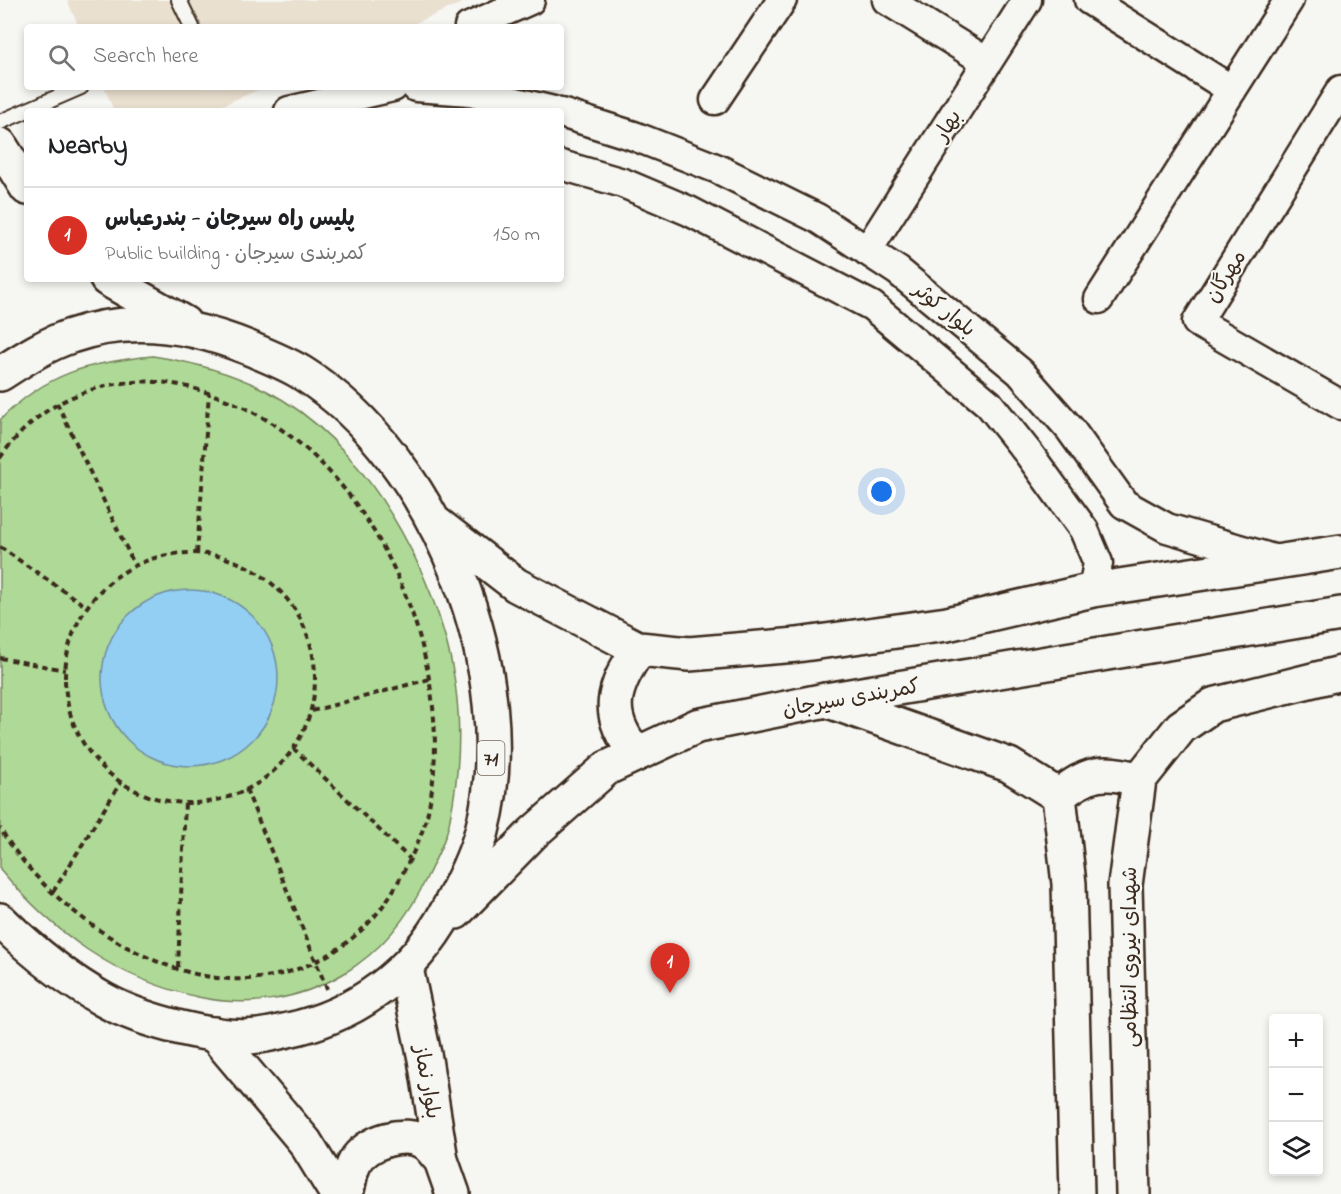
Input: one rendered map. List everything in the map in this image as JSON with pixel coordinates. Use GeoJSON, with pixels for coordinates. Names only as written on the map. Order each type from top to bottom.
{"type":"FeatureCollection","features":[{"type":"Feature","properties":{"kind":"main road"},"geometry":{"type":"LineString","coordinates":[[0,145],[24,183]]}},
{"type":"Feature","properties":{"kind":"main road","name":"71"},"geometry":{"type":"LineString","coordinates":[[7,931],[47,962],[106,1002],[176,1026],[214,1034],[257,1036],[338,1016],[374,993],[406,968],[434,935],[453,900],[482,831],[491,760],[491,727],[489,694],[478,632],[448,550],[434,521],[401,468],[357,419],[303,373],[269,356],[196,329],[112,282]]}},
{"type":"Feature","properties":{"kind":"main road","name":"71"},"geometry":{"type":"LineString","coordinates":[[0,374],[71,335],[112,327],[154,323],[196,329]]}},
{"type":"Feature","properties":{"kind":"main road","name":"71"},"geometry":{"type":"LineString","coordinates":[[434,521],[516,585],[639,650],[689,654],[797,645],[947,624],[1093,590],[1341,552]]}},
{"type":"Feature","properties":{"kind":"main road","name":"کمربندی سیرجان"},"geometry":{"type":"LineString","coordinates":[[434,935],[533,833],[607,768],[697,726],[826,700],[1341,614]]}},
{"type":"Feature","properties":{"kind":"main road"},"geometry":{"type":"LineString","coordinates":[[636,753],[620,733],[614,707],[622,677],[639,650]]}},
{"type":"Feature","properties":{"kind":"main road"},"geometry":{"type":"LineString","coordinates":[[1059,796],[1076,782],[1096,774],[1118,773],[1139,780],[1181,727],[1213,705],[1341,672]]}},
{"type":"Feature","properties":{"kind":"main road"},"geometry":{"type":"LineString","coordinates":[[826,700],[1009,765],[1059,796]]}},
{"type":"Feature","properties":{"kind":"main road","name":"شهدای نیروی انتظامی"},"geometry":{"type":"LineString","coordinates":[[1133,1194],[1125,885],[1139,780]]}},
{"type":"Feature","properties":{"kind":"main road"},"geometry":{"type":"LineString","coordinates":[[1059,796],[1070,884],[1077,1194]]}},
{"type":"Feature","properties":{"kind":"main road","name":"بلوار نماز"},"geometry":{"type":"LineString","coordinates":[[406,968],[425,1059],[441,1160],[453,1194]]}},
{"type":"Feature","properties":{"kind":"main road"},"geometry":{"type":"LineString","coordinates":[[214,1034],[305,1142],[337,1194]]}},
{"type":"Feature","properties":{"kind":"main road"},"geometry":{"type":"LineString","coordinates":[[346,1194],[355,1162],[368,1148],[384,1141],[405,1138],[425,1142],[441,1160]]}},
{"type":"Feature","properties":{"kind":"street"},"geometry":{"type":"LineString","coordinates":[[476,24],[530,0]]}},
{"type":"Feature","properties":{"kind":"street"},"geometry":{"type":"LineString","coordinates":[[714,100],[782,0]]}},
{"type":"Feature","properties":{"kind":"street"},"geometry":{"type":"LineString","coordinates":[[887,0],[987,62]]}},
{"type":"Feature","properties":{"kind":"street","name":"بهار"},"geometry":{"type":"LineString","coordinates":[[867,251],[1027,0]]}},
{"type":"Feature","properties":{"kind":"street"},"geometry":{"type":"LineString","coordinates":[[1089,0],[1232,90]]}},
{"type":"Feature","properties":{"kind":"street"},"geometry":{"type":"LineString","coordinates":[[1099,300],[1289,0]]}},
{"type":"Feature","properties":{"kind":"street"},"geometry":{"type":"LineString","coordinates":[[287,108],[327,90]]}},
{"type":"Feature","properties":{"kind":"street"},"geometry":{"type":"LineString","coordinates":[[302,108],[380,90]]}},
{"type":"Feature","properties":{"kind":"street"},"geometry":{"type":"LineString","coordinates":[[456,90],[470,91],[541,108]]}},
{"type":"Feature","properties":{"kind":"street","name":"مهرگان"},"geometry":{"type":"LineString","coordinates":[[1341,90],[1197,322],[1341,405]]}},
{"type":"Feature","properties":{"kind":"street","name":"بلوار کوثر"},"geometry":{"type":"LineString","coordinates":[[564,114],[633,136],[718,169],[817,218],[925,293],[1020,372],[1070,429],[1124,504],[1167,528],[1280,561]]}},
{"type":"Feature","properties":{"kind":"street","name":"بلوار کوثر"},"geometry":{"type":"LineString","coordinates":[[564,166],[623,183],[689,211],[872,306],[897,326],[989,404],[1029,454],[1084,530],[1098,563],[1093,590]]}},
{"type":"Feature","properties":{"kind":"lane"},"geometry":{"type":"LineString","coordinates":[[179,0],[191,24]]}},
{"type":"Feature","properties":{"kind":"lane"},"geometry":{"type":"LineString","coordinates":[[32,108],[74,90]]}},
{"type":"Feature","properties":{"kind":"lane"},"geometry":{"type":"LineString","coordinates":[[0,122],[24,112]]}},
{"type":"Feature","properties":{"kind":"path"},"geometry":{"type":"LineString","coordinates":[[0,458],[12,441],[33,420],[57,403],[89,390],[152,380],[209,393],[272,421],[318,460],[355,502],[395,572],[423,648],[434,728],[427,817],[410,859],[386,903],[367,928],[316,962],[252,980],[222,978],[178,967],[132,951],[82,916],[53,892],[22,858],[0,828]]}},
{"type":"Feature","properties":{"kind":"path"},"geometry":{"type":"LineString","coordinates":[[197,553],[209,393]]}},
{"type":"Feature","properties":{"kind":"path"},"geometry":{"type":"LineString","coordinates":[[57,403],[135,566]]}},
{"type":"Feature","properties":{"kind":"path"},"geometry":{"type":"LineString","coordinates":[[0,547],[87,608]]}},
{"type":"Feature","properties":{"kind":"path"},"geometry":{"type":"LineString","coordinates":[[197,553],[236,561],[260,573],[280,590],[296,610],[308,633],[315,659],[316,685],[312,711],[302,735],[268,776],[222,799],[185,802],[144,794],[121,782],[101,766],[84,745],[72,722],[66,696],[65,670],[69,644],[87,608],[112,580],[135,566],[159,557],[197,553]]}},
{"type":"Feature","properties":{"kind":"path"},"geometry":{"type":"LineString","coordinates":[[0,658],[65,670]]}},
{"type":"Feature","properties":{"kind":"path"},"geometry":{"type":"LineString","coordinates":[[312,711],[429,679]]}},
{"type":"Feature","properties":{"kind":"path"},"geometry":{"type":"LineString","coordinates":[[293,748],[410,859]]}},
{"type":"Feature","properties":{"kind":"path"},"geometry":{"type":"LineString","coordinates":[[53,892],[121,782]]}},
{"type":"Feature","properties":{"kind":"path"},"geometry":{"type":"LineString","coordinates":[[246,789],[338,1016]]}},
{"type":"Feature","properties":{"kind":"path"},"geometry":{"type":"LineString","coordinates":[[178,967],[185,802]]}},
{"type":"Feature","properties":{"kind":"shaded area"},"geometry":{"type":"Polygon","coordinates":[[[67,0],[469,0],[413,24],[78,24],[67,0]]]}},
{"type":"Feature","properties":{"kind":"shaded area"},"geometry":{"type":"Polygon","coordinates":[[[105,90],[258,90],[216,108],[113,108],[105,90]]]}},
{"type":"Feature","properties":{"kind":"green space"},"geometry":{"type":"Polygon","coordinates":[[[153,356],[187,362],[253,384],[283,400],[317,425],[348,456],[376,492],[401,531],[422,573],[439,616],[450,658],[457,699],[458,759],[450,819],[438,855],[412,905],[382,943],[343,974],[291,996],[236,1002],[217,1000],[168,989],[139,978],[88,950],[65,933],[42,914],[0,869],[0,420],[34,391],[70,373],[89,366],[153,356]]]}},
{"type":"Feature","properties":{"kind":"water"},"geometry":{"type":"Polygon","coordinates":[[[190,590],[207,591],[224,596],[252,616],[272,644],[277,661],[277,695],[272,712],[252,740],[224,760],[207,765],[190,766],[173,765],[156,760],[128,740],[108,712],[103,695],[102,678],[103,661],[108,644],[128,616],[156,596],[173,591],[190,590]]]}},
{"type":"Feature","properties":{"kind":"place","name":"پلیس راه سیرجان - بندرعباس"},"geometry":{"type":"Point","coordinates":[670,993]}}]}
